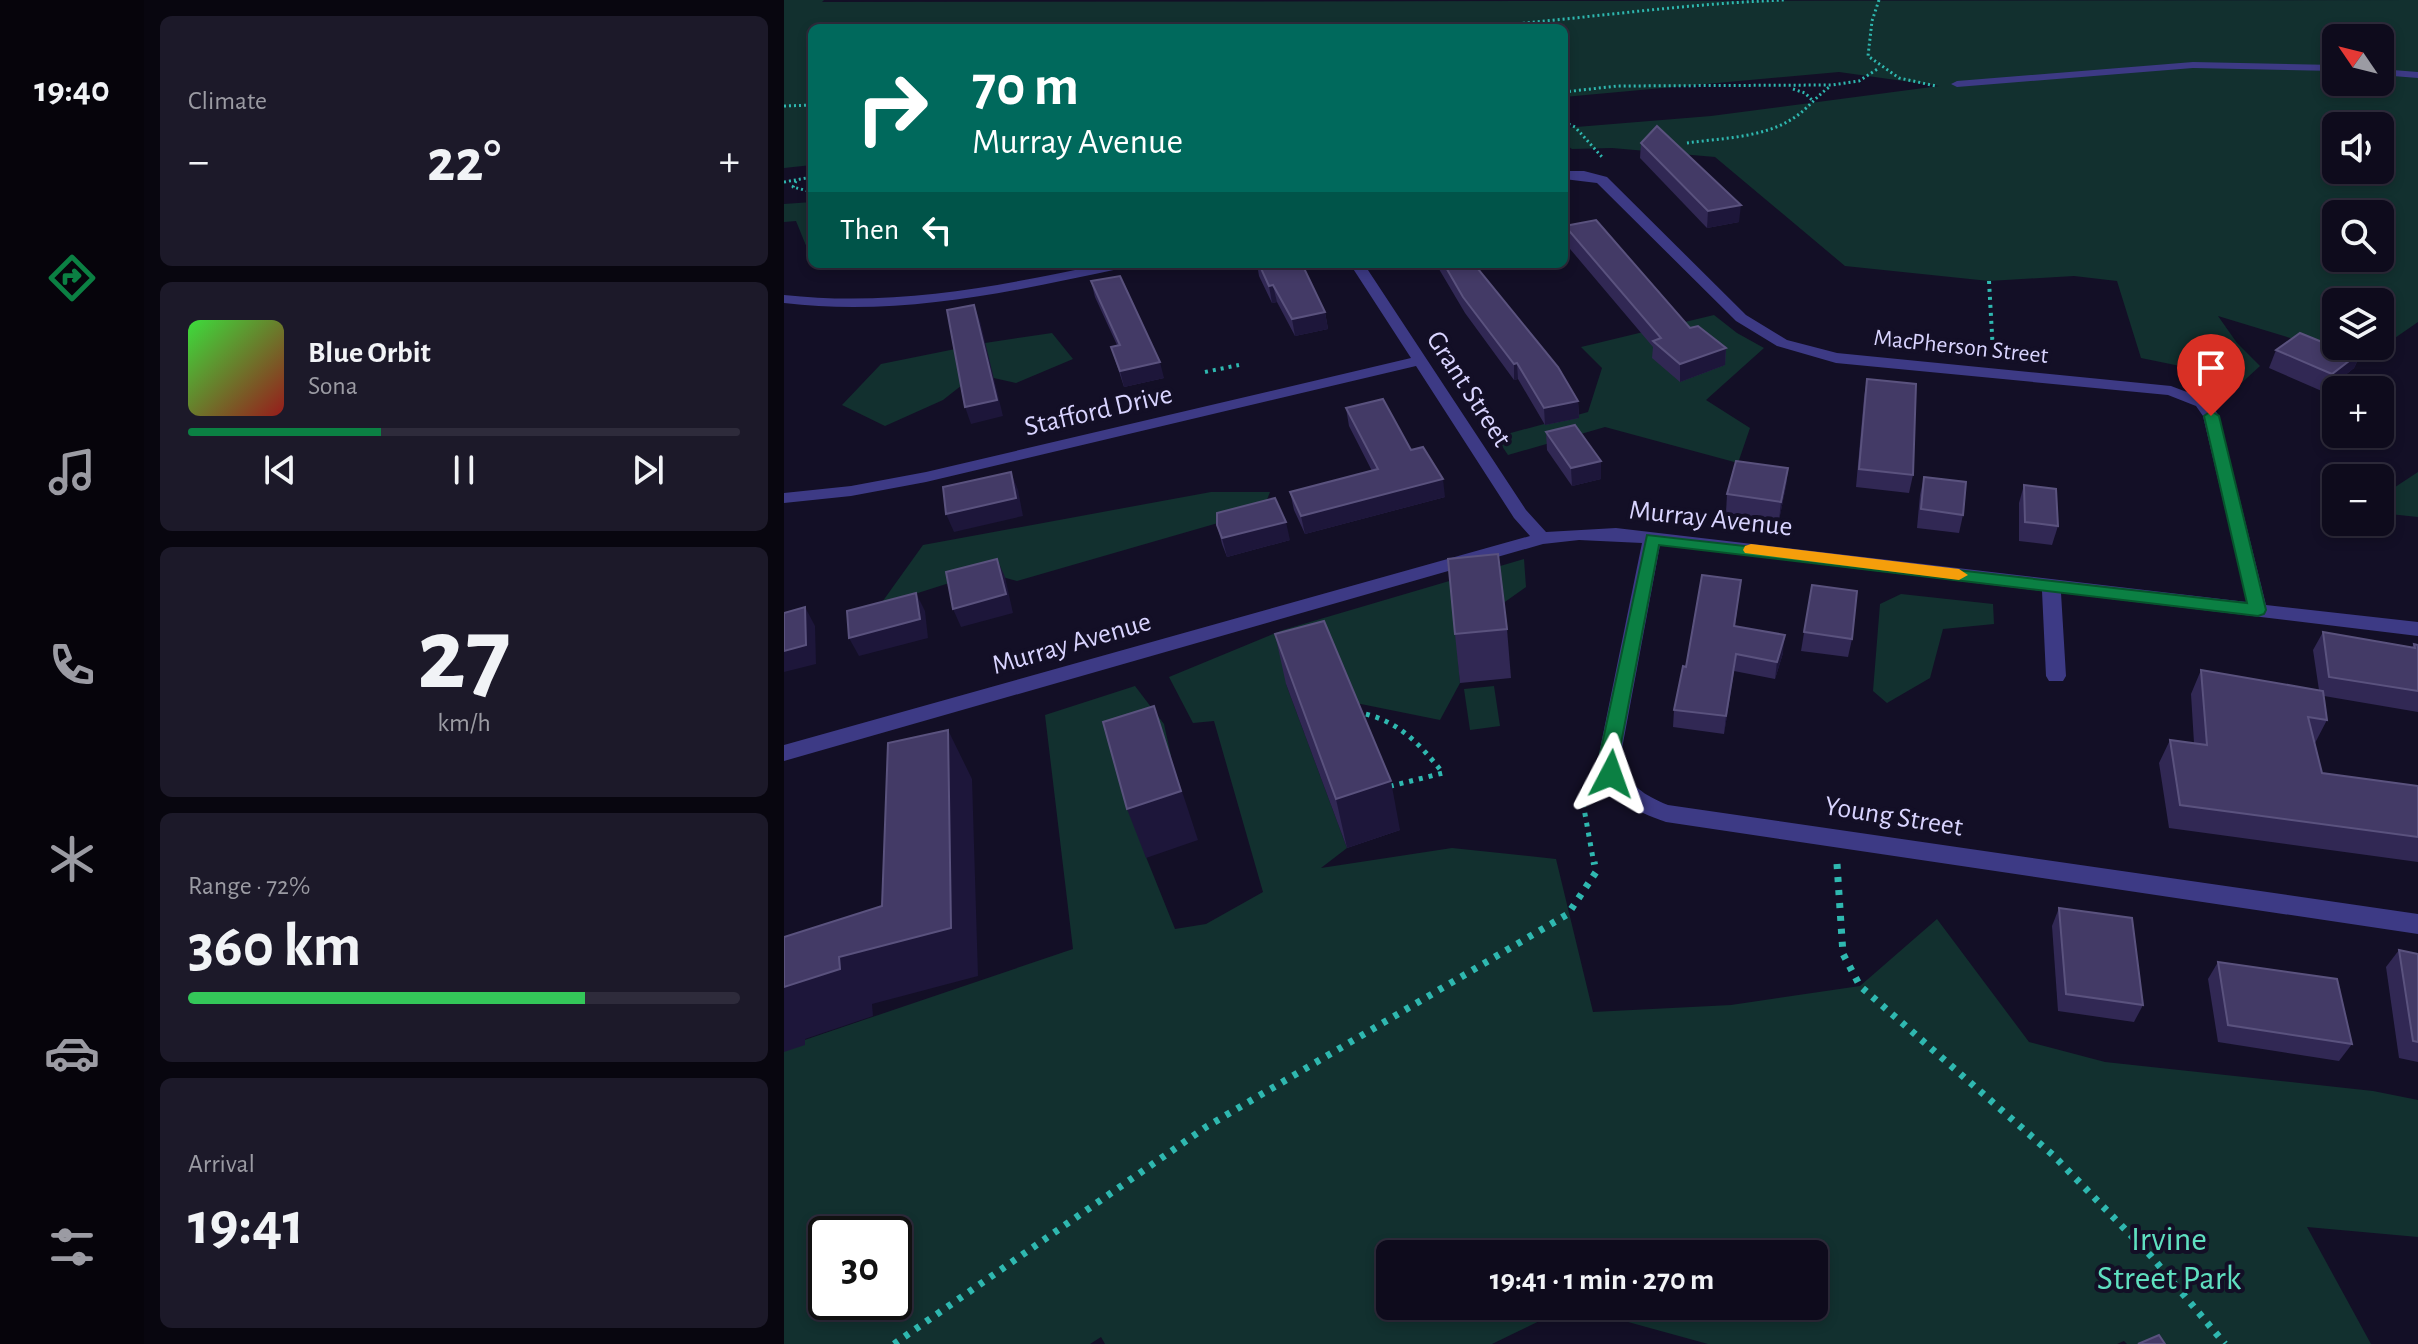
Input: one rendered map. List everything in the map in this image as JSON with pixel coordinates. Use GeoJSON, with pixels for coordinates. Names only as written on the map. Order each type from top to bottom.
{"type":"FeatureCollection","features":[{"type":"Feature","properties":{"kind":"street"},"geometry":{"type":"LineString","coordinates":[[1957,84],[2153,64],[2272,62],[2322,67]]}},
{"type":"Feature","properties":{"kind":"street"},"geometry":{"type":"LineString","coordinates":[[2394,73],[2418,75]]}},
{"type":"Feature","properties":{"kind":"street"},"geometry":{"type":"LineString","coordinates":[[1568,175],[1594,177]]}},
{"type":"Feature","properties":{"kind":"street","name":"MacPherson Street"},"geometry":{"type":"LineString","coordinates":[[1594,177],[1607,184],[1741,318],[1782,343],[1836,358],[2171,391],[2202,403],[2211,416],[2258,610]]}},
{"type":"Feature","properties":{"kind":"street"},"geometry":{"type":"LineString","coordinates":[[784,299],[852,305],[911,304],[1102,268]]}},
{"type":"Feature","properties":{"kind":"street","name":"Grant Street"},"geometry":{"type":"LineString","coordinates":[[1360,268],[1520,514],[1542,538]]}},
{"type":"Feature","properties":{"kind":"street","name":"Stafford Drive"},"geometry":{"type":"LineString","coordinates":[[784,498],[851,491],[926,477],[1422,360]]}},
{"type":"Feature","properties":{"kind":"street","name":"Murray Avenue"},"geometry":{"type":"LineString","coordinates":[[784,753],[1542,538],[1579,534],[1652,539],[2418,629]]}},
{"type":"Feature","properties":{"kind":"street","name":"Young Street"},"geometry":{"type":"LineString","coordinates":[[1652,539],[1610,754],[1611,774],[1619,786],[1647,806],[1666,813],[2418,924]]}},
{"type":"Feature","properties":{"kind":"street"},"geometry":{"type":"LineString","coordinates":[[2051,585],[2056,676]]}},
{"type":"Feature","properties":{"kind":"path"},"geometry":{"type":"LineString","coordinates":[[1516,24],[1565,21],[1701,3],[1784,0]]}},
{"type":"Feature","properties":{"kind":"path"},"geometry":{"type":"LineString","coordinates":[[1879,0],[1872,21],[1868,56],[1879,68],[1898,80],[1917,85],[1957,84]]}},
{"type":"Feature","properties":{"kind":"path"},"geometry":{"type":"LineString","coordinates":[[1568,92],[1617,86],[1832,85],[1859,81],[1879,68]]}},
{"type":"Feature","properties":{"kind":"path"},"geometry":{"type":"LineString","coordinates":[[1687,143],[1757,131],[1790,121],[1832,85]]}},
{"type":"Feature","properties":{"kind":"path"},"geometry":{"type":"LineString","coordinates":[[1782,87],[1797,90],[1812,100]]}},
{"type":"Feature","properties":{"kind":"path"},"geometry":{"type":"LineString","coordinates":[[784,106],[808,105]]}},
{"type":"Feature","properties":{"kind":"path"},"geometry":{"type":"LineString","coordinates":[[1568,124],[1575,127],[1603,158],[1594,177]]}},
{"type":"Feature","properties":{"kind":"path"},"geometry":{"type":"LineString","coordinates":[[784,182],[808,178]]}},
{"type":"Feature","properties":{"kind":"path"},"geometry":{"type":"LineString","coordinates":[[796,181],[793,187],[808,191]]}},
{"type":"Feature","properties":{"kind":"path"},"geometry":{"type":"LineString","coordinates":[[1989,281],[1994,372]]}},
{"type":"Feature","properties":{"kind":"path"},"geometry":{"type":"LineString","coordinates":[[1205,372],[1239,365]]}},
{"type":"Feature","properties":{"kind":"path"},"geometry":{"type":"LineString","coordinates":[[1350,711],[1379,714],[1407,730],[1443,773],[1382,788]]}},
{"type":"Feature","properties":{"kind":"path"},"geometry":{"type":"LineString","coordinates":[[894,1344],[1206,1127],[1568,914],[1596,872],[1583,803]]}},
{"type":"Feature","properties":{"kind":"path"},"geometry":{"type":"LineString","coordinates":[[1837,864],[1843,954],[1860,986],[2054,1156],[2151,1256],[2225,1344]]}},
{"type":"Feature","properties":{"kind":"green space"},"geometry":{"type":"Polygon","coordinates":[[[784,0],[2418,0],[2418,322],[2394,339],[2394,288],[2322,288],[2322,348],[2218,316],[2237,343],[2260,366],[2236,388],[2185,367],[2141,358],[2117,281],[2074,276],[1989,281],[1845,266],[1715,157],[1568,146],[1568,128],[1711,116],[1939,86],[1839,72],[1568,97],[1568,24],[808,24],[808,165],[784,168],[784,0]]]}},
{"type":"Feature","properties":{"kind":"green space"},"geometry":{"type":"Polygon","coordinates":[[[808,202],[808,248],[796,221],[784,222],[784,204],[808,202]]]}},
{"type":"Feature","properties":{"kind":"green space"},"geometry":{"type":"Polygon","coordinates":[[[1714,315],[1764,348],[1706,400],[1750,428],[1738,463],[1605,427],[1508,455],[1496,437],[1588,412],[1602,368],[1581,347],[1714,315]]]}},
{"type":"Feature","properties":{"kind":"green space"},"geometry":{"type":"Polygon","coordinates":[[[1052,333],[1073,359],[1016,383],[976,374],[943,400],[885,426],[842,405],[881,364],[1052,333]]]}},
{"type":"Feature","properties":{"kind":"green space"},"geometry":{"type":"Polygon","coordinates":[[[2418,472],[2418,517],[2394,514],[2394,488],[2418,472]]]}},
{"type":"Feature","properties":{"kind":"green space"},"geometry":{"type":"Polygon","coordinates":[[[1211,492],[1270,492],[1263,510],[1017,581],[984,572],[880,605],[923,545],[1211,492]]]}},
{"type":"Feature","properties":{"kind":"green space","name":"Irvine Street Park"},"geometry":{"type":"Polygon","coordinates":[[[1524,559],[1526,587],[1502,604],[1454,608],[1460,683],[1440,720],[1346,701],[1286,684],[1347,848],[1321,868],[1452,848],[1556,859],[1593,1012],[1731,1005],[1860,986],[1937,919],[2029,1042],[2105,1062],[2373,1091],[2418,1100],[2418,1237],[2307,1227],[2371,1344],[2127,1344],[2124,1341],[2117,1344],[1708,1344],[1621,1320],[1828,1320],[1828,1240],[1376,1240],[1376,1320],[1541,1320],[1492,1344],[1105,1344],[1101,1337],[1090,1344],[784,1344],[784,1047],[1073,949],[1045,715],[1135,686],[1164,724],[1171,756],[1123,771],[1146,857],[1175,929],[1206,924],[1263,892],[1214,721],[1193,723],[1169,677],[1283,630],[1524,559]]]}},
{"type":"Feature","properties":{"kind":"green space"},"geometry":{"type":"Polygon","coordinates":[[[1901,594],[1993,604],[1994,624],[1943,629],[1930,678],[1887,703],[1873,691],[1880,604],[1901,594]]]}},
{"type":"Feature","properties":{"kind":"green space"},"geometry":{"type":"Polygon","coordinates":[[[1494,686],[1500,726],[1470,730],[1464,689],[1494,686]]]}},
{"type":"Feature","properties":{"kind":"building"},"geometry":{"type":"Polygon","coordinates":[[[1657,126],[1741,205],[1708,211],[1641,143],[1657,126]]]}},
{"type":"Feature","properties":{"kind":"building"},"geometry":{"type":"Polygon","coordinates":[[[1596,220],[1690,328],[1698,326],[1726,348],[1680,364],[1653,341],[1661,338],[1568,230],[1568,225],[1596,220]]]}},
{"type":"Feature","properties":{"kind":"building"},"geometry":{"type":"Polygon","coordinates":[[[1261,268],[1304,268],[1325,312],[1292,319],[1273,285],[1269,286],[1261,268]]]}},
{"type":"Feature","properties":{"kind":"building"},"geometry":{"type":"Polygon","coordinates":[[[1446,268],[1477,268],[1558,367],[1578,401],[1544,408],[1517,363],[1514,364],[1463,297],[1446,268]]]}},
{"type":"Feature","properties":{"kind":"building"},"geometry":{"type":"Polygon","coordinates":[[[1120,276],[1160,362],[1120,371],[1111,347],[1120,345],[1091,281],[1120,276]]]}},
{"type":"Feature","properties":{"kind":"building"},"geometry":{"type":"Polygon","coordinates":[[[974,305],[997,400],[965,407],[947,310],[974,305]]]}},
{"type":"Feature","properties":{"kind":"building"},"geometry":{"type":"Polygon","coordinates":[[[2300,333],[2322,342],[2322,360],[2350,360],[2332,374],[2276,350],[2300,333]]]}},
{"type":"Feature","properties":{"kind":"building"},"geometry":{"type":"Polygon","coordinates":[[[1867,379],[1916,384],[1913,475],[1859,469],[1867,379]]]}},
{"type":"Feature","properties":{"kind":"building"},"geometry":{"type":"Polygon","coordinates":[[[1383,399],[1411,450],[1423,447],[1443,479],[1301,516],[1290,492],[1378,469],[1346,408],[1383,399]]]}},
{"type":"Feature","properties":{"kind":"building"},"geometry":{"type":"Polygon","coordinates":[[[1575,425],[1601,461],[1571,468],[1546,432],[1575,425]]]}},
{"type":"Feature","properties":{"kind":"building"},"geometry":{"type":"Polygon","coordinates":[[[1736,461],[1788,468],[1781,502],[1727,494],[1736,461]]]}},
{"type":"Feature","properties":{"kind":"building"},"geometry":{"type":"Polygon","coordinates":[[[1011,472],[1016,498],[946,514],[943,487],[1011,472]]]}},
{"type":"Feature","properties":{"kind":"building"},"geometry":{"type":"Polygon","coordinates":[[[1924,477],[1966,482],[1963,515],[1921,509],[1924,477]]]}},
{"type":"Feature","properties":{"kind":"building"},"geometry":{"type":"Polygon","coordinates":[[[2024,485],[2056,489],[2058,526],[2025,522],[2024,485]]]}},
{"type":"Feature","properties":{"kind":"building"},"geometry":{"type":"Polygon","coordinates":[[[1275,498],[1286,522],[1222,538],[1217,513],[1275,498]]]}},
{"type":"Feature","properties":{"kind":"building"},"geometry":{"type":"Polygon","coordinates":[[[1498,554],[1507,629],[1455,634],[1448,559],[1498,554]]]}},
{"type":"Feature","properties":{"kind":"building"},"geometry":{"type":"Polygon","coordinates":[[[997,559],[1006,594],[953,609],[946,572],[997,559]]]}},
{"type":"Feature","properties":{"kind":"building"},"geometry":{"type":"Polygon","coordinates":[[[1702,575],[1741,580],[1734,626],[1785,635],[1777,662],[1736,654],[1726,716],[1674,710],[1683,666],[1686,667],[1702,575]]]}},
{"type":"Feature","properties":{"kind":"building"},"geometry":{"type":"Polygon","coordinates":[[[1812,585],[1857,591],[1852,639],[1804,632],[1812,585]]]}},
{"type":"Feature","properties":{"kind":"building"},"geometry":{"type":"Polygon","coordinates":[[[916,593],[920,619],[849,638],[847,611],[916,593]]]}},
{"type":"Feature","properties":{"kind":"building"},"geometry":{"type":"Polygon","coordinates":[[[805,607],[806,645],[784,651],[784,613],[805,607]]]}},
{"type":"Feature","properties":{"kind":"building"},"geometry":{"type":"Polygon","coordinates":[[[1324,621],[1391,781],[1336,799],[1275,634],[1324,621]]]}},
{"type":"Feature","properties":{"kind":"building"},"geometry":{"type":"Polygon","coordinates":[[[2323,632],[2415,648],[2414,644],[2418,645],[2418,691],[2329,677],[2323,632]]]}},
{"type":"Feature","properties":{"kind":"building"},"geometry":{"type":"Polygon","coordinates":[[[2201,670],[2323,691],[2327,720],[2308,717],[2322,773],[2418,786],[2418,837],[2180,805],[2170,740],[2207,745],[2201,670]]]}},
{"type":"Feature","properties":{"kind":"building"},"geometry":{"type":"Polygon","coordinates":[[[1154,706],[1181,791],[1127,809],[1103,722],[1154,706]]]}},
{"type":"Feature","properties":{"kind":"building"},"geometry":{"type":"Polygon","coordinates":[[[948,730],[951,928],[839,957],[840,969],[784,987],[784,937],[882,906],[888,743],[948,730]]]}},
{"type":"Feature","properties":{"kind":"building"},"geometry":{"type":"Polygon","coordinates":[[[2059,908],[2132,918],[2143,1005],[2066,994],[2059,908]]]}},
{"type":"Feature","properties":{"kind":"building"},"geometry":{"type":"Polygon","coordinates":[[[2399,950],[2418,954],[2418,1042],[2413,1041],[2399,950]]]}},
{"type":"Feature","properties":{"kind":"building"},"geometry":{"type":"Polygon","coordinates":[[[2218,962],[2337,979],[2352,1044],[2228,1025],[2218,962]]]}},
{"type":"Feature","properties":{"kind":"building"},"geometry":{"type":"Polygon","coordinates":[[[2159,1335],[2165,1344],[2138,1344],[2159,1335]]]}},
{"type":"Feature","properties":{"kind":"slow traffic"},"geometry":{"type":"LineString","coordinates":[[1751,550],[1959,575]]}},
{"type":"Feature","properties":{"kind":"route"},"geometry":{"type":"LineString","coordinates":[[1611,774],[1610,754],[1652,539],[2258,610],[2211,416]]}}]}
